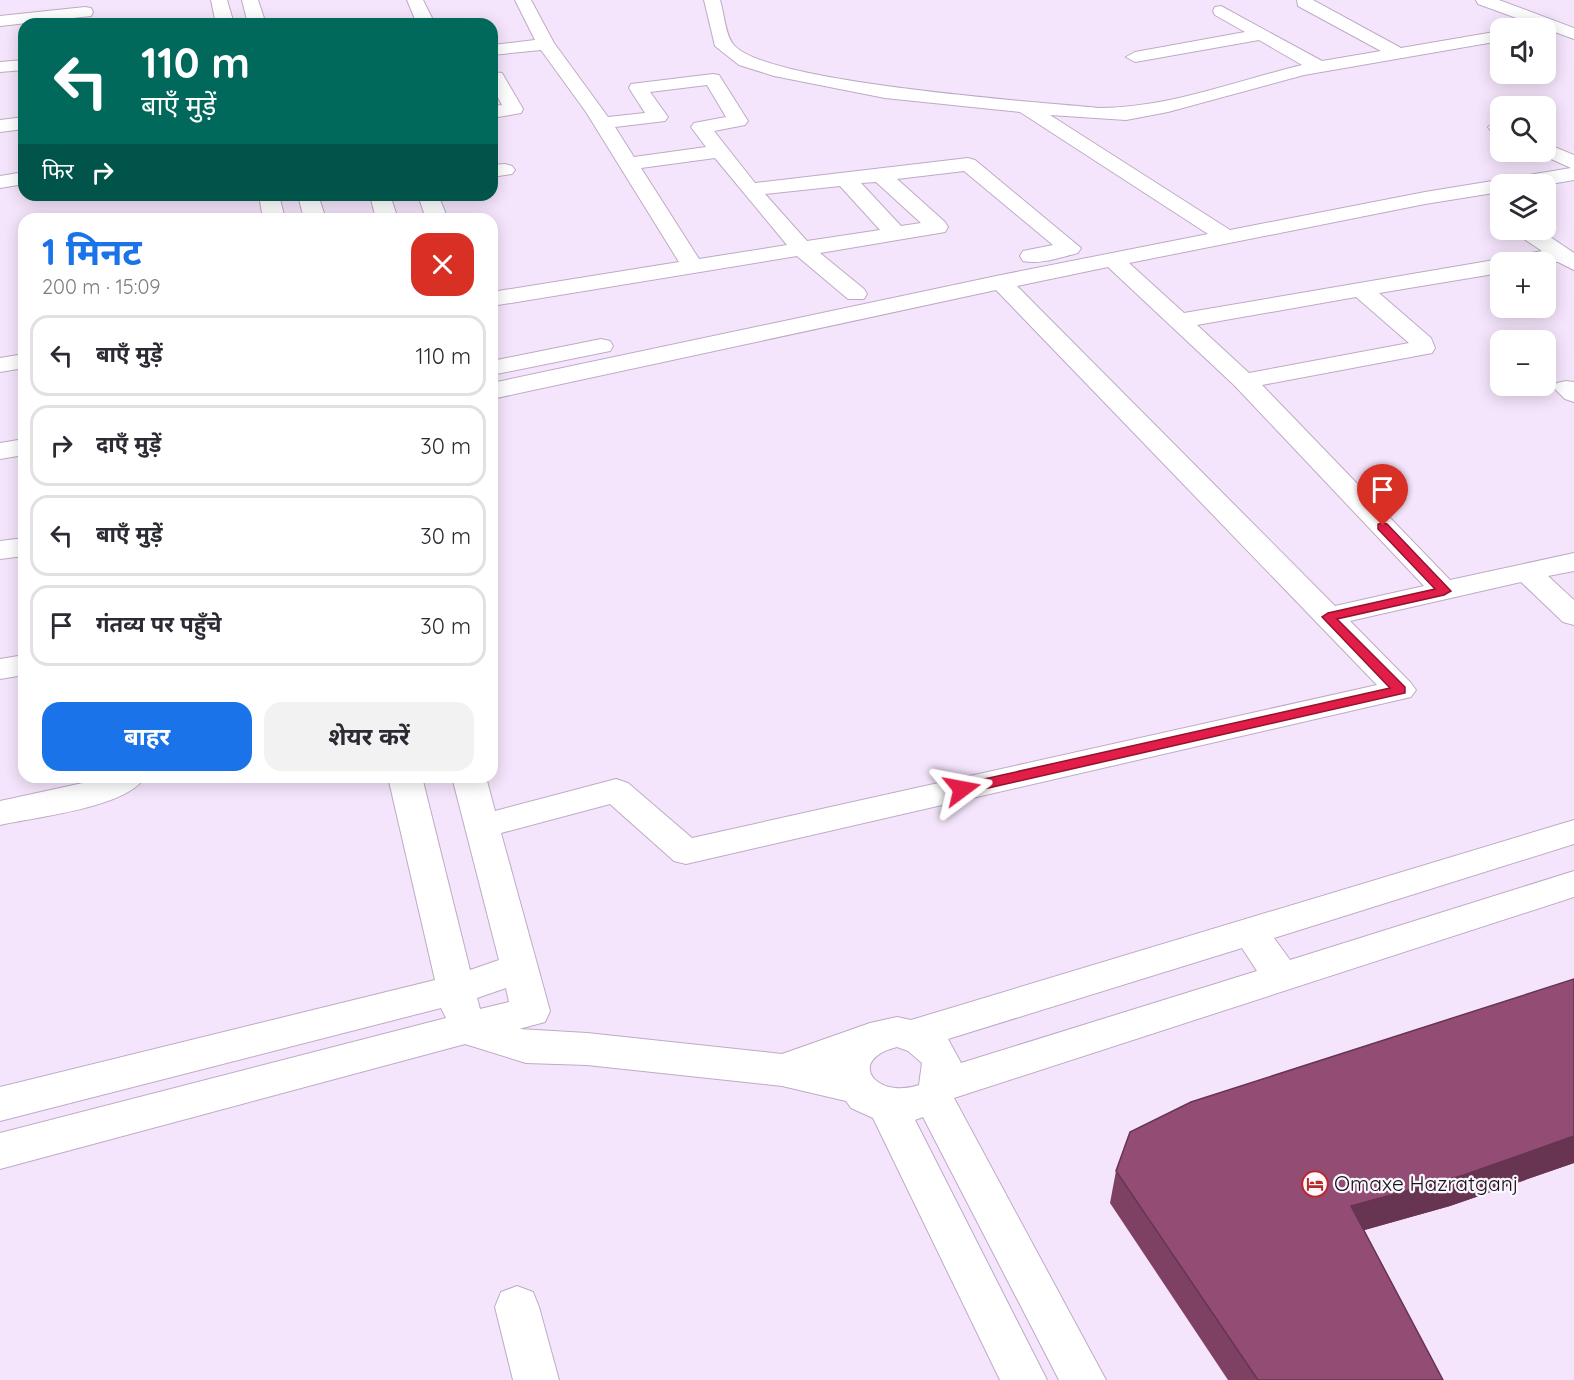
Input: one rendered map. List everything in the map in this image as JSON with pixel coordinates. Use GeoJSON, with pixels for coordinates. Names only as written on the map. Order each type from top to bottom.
{"type":"FeatureCollection","features":[{"type":"Feature","properties":{"kind":"street"},"geometry":{"type":"LineString","coordinates":[[219,0],[224,18]]}},
{"type":"Feature","properties":{"kind":"street"},"geometry":{"type":"LineString","coordinates":[[250,0],[255,18]]}},
{"type":"Feature","properties":{"kind":"street"},"geometry":{"type":"LineString","coordinates":[[415,0],[423,18]]}},
{"type":"Feature","properties":{"kind":"street"},"geometry":{"type":"LineString","coordinates":[[523,0],[546,44],[603,123],[694,268]]}},
{"type":"Feature","properties":{"kind":"street"},"geometry":{"type":"LineString","coordinates":[[712,0],[724,46],[745,61],[774,71],[885,92],[1099,114],[1135,113],[1319,67],[1490,38]]}},
{"type":"Feature","properties":{"kind":"street"},"geometry":{"type":"LineString","coordinates":[[1484,0],[1574,34]]}},
{"type":"Feature","properties":{"kind":"street"},"geometry":{"type":"LineString","coordinates":[[1304,2],[1397,53]]}},
{"type":"Feature","properties":{"kind":"street"},"geometry":{"type":"LineString","coordinates":[[1221,11],[1319,67]]}},
{"type":"Feature","properties":{"kind":"street"},"geometry":{"type":"LineString","coordinates":[[28,18],[85,12]]}},
{"type":"Feature","properties":{"kind":"street"},"geometry":{"type":"LineString","coordinates":[[0,21],[18,19]]}},
{"type":"Feature","properties":{"kind":"street"},"geometry":{"type":"LineString","coordinates":[[1556,32],[1574,34]]}},
{"type":"Feature","properties":{"kind":"street"},"geometry":{"type":"LineString","coordinates":[[1135,57],[1261,34]]}},
{"type":"Feature","properties":{"kind":"street"},"geometry":{"type":"LineString","coordinates":[[498,49],[546,44]]}},
{"type":"Feature","properties":{"kind":"street"},"geometry":{"type":"LineString","coordinates":[[0,67],[18,66]]}},
{"type":"Feature","properties":{"kind":"street"},"geometry":{"type":"LineString","coordinates":[[603,123],[658,117],[638,88],[713,79],[738,121],[701,128],[750,190],[803,250],[856,294]]}},
{"type":"Feature","properties":{"kind":"street"},"geometry":{"type":"LineString","coordinates":[[498,81],[514,109],[498,111]]}},
{"type":"Feature","properties":{"kind":"street"},"geometry":{"type":"LineString","coordinates":[[1024,107],[1228,238]]}},
{"type":"Feature","properties":{"kind":"street"},"geometry":{"type":"LineString","coordinates":[[0,126],[18,124]]}},
{"type":"Feature","properties":{"kind":"street"},"geometry":{"type":"LineString","coordinates":[[629,164],[720,151]]}},
{"type":"Feature","properties":{"kind":"street"},"geometry":{"type":"LineString","coordinates":[[1556,154],[1574,163]]}},
{"type":"Feature","properties":{"kind":"street"},"geometry":{"type":"LineString","coordinates":[[498,367],[1070,248],[968,164],[750,190]]}},
{"type":"Feature","properties":{"kind":"street"},"geometry":{"type":"LineString","coordinates":[[1556,177],[1574,174]]}},
{"type":"Feature","properties":{"kind":"street"},"geometry":{"type":"LineString","coordinates":[[498,298],[937,227],[881,175]]}},
{"type":"Feature","properties":{"kind":"street"},"geometry":{"type":"LineString","coordinates":[[0,182],[18,179]]}},
{"type":"Feature","properties":{"kind":"street"},"geometry":{"type":"LineString","coordinates":[[845,179],[896,234]]}},
{"type":"Feature","properties":{"kind":"street"},"geometry":{"type":"LineString","coordinates":[[498,390],[1001,282],[1490,188]]}},
{"type":"Feature","properties":{"kind":"street"},"geometry":{"type":"LineString","coordinates":[[1474,190],[1490,202]]}},
{"type":"Feature","properties":{"kind":"street"},"geometry":{"type":"LineString","coordinates":[[1540,240],[1567,259]]}},
{"type":"Feature","properties":{"kind":"street"},"geometry":{"type":"LineString","coordinates":[[1113,260],[1244,381],[1444,591]]}},
{"type":"Feature","properties":{"kind":"street"},"geometry":{"type":"LineString","coordinates":[[1177,321],[1490,268]]}},
{"type":"Feature","properties":{"kind":"street"},"geometry":{"type":"LineString","coordinates":[[482,826],[616,791],[686,852],[1400,690],[1001,282]]}},
{"type":"Feature","properties":{"kind":"street"},"geometry":{"type":"LineString","coordinates":[[1244,381],[1423,348],[1423,343],[1361,290]]}},
{"type":"Feature","properties":{"kind":"street"},"geometry":{"type":"LineString","coordinates":[[0,365],[18,362]]}},
{"type":"Feature","properties":{"kind":"street"},"geometry":{"type":"LineString","coordinates":[[0,451],[18,448]]}},
{"type":"Feature","properties":{"kind":"street"},"geometry":{"type":"LineString","coordinates":[[0,550],[18,548]]}},
{"type":"Feature","properties":{"kind":"street"},"geometry":{"type":"LineString","coordinates":[[1328,617],[1574,562]]}},
{"type":"Feature","properties":{"kind":"street"},"geometry":{"type":"LineString","coordinates":[[1527,572],[1574,616]]}},
{"type":"Feature","properties":{"kind":"street"},"geometry":{"type":"LineString","coordinates":[[0,669],[18,666]]}},
{"type":"Feature","properties":{"kind":"street"},"geometry":{"type":"LineString","coordinates":[[0,813],[101,791],[116,783]]}},
{"type":"Feature","properties":{"kind":"street"},"geometry":{"type":"LineString","coordinates":[[406,783],[455,990],[467,1029]]}},
{"type":"Feature","properties":{"kind":"street"},"geometry":{"type":"LineString","coordinates":[[471,783],[531,1011],[587,1049]]}},
{"type":"Feature","properties":{"kind":"street"},"geometry":{"type":"LineString","coordinates":[[782,1070],[858,1046],[882,1033],[912,1035],[1574,832]]}},
{"type":"Feature","properties":{"kind":"street"},"geometry":{"type":"LineString","coordinates":[[467,1029],[526,1047],[587,1049],[782,1070],[905,1108],[937,1091],[1281,977],[1574,884]]}},
{"type":"Feature","properties":{"kind":"street"},"geometry":{"type":"LineString","coordinates":[[1250,931],[1281,977]]}},
{"type":"Feature","properties":{"kind":"street"},"geometry":{"type":"LineString","coordinates":[[0,1104],[455,990],[520,968]]}},
{"type":"Feature","properties":{"kind":"street"},"geometry":{"type":"LineString","coordinates":[[0,1151],[531,1011]]}},
{"type":"Feature","properties":{"kind":"street"},"geometry":{"type":"LineString","coordinates":[[912,1035],[935,1050],[942,1062],[944,1074],[937,1091],[1083,1380]]}},
{"type":"Feature","properties":{"kind":"street"},"geometry":{"type":"LineString","coordinates":[[858,1046],[851,1056],[849,1069],[872,1098],[1024,1380]]}},
{"type":"Feature","properties":{"kind":"street"},"geometry":{"type":"LineString","coordinates":[[517,1307],[536,1380]]}},
{"type":"Feature","properties":{"kind":"building","name":"Omaxe Hazratganj"},"geometry":{"type":"Polygon","coordinates":[[[1574,979],[1574,1136],[1464,1175],[1351,1206],[1443,1380],[1258,1380],[1116,1171],[1130,1132],[1191,1102],[1574,979]]]}},
{"type":"Feature","properties":{"kind":"place","name":"Omaxe Hazratganj"},"geometry":{"type":"Point","coordinates":[1315,1184]}},
{"type":"Feature","properties":{"kind":"route"},"geometry":{"type":"LineString","coordinates":[[962,789],[1400,690],[1328,617],[1444,591],[1383,526]]}}]}
